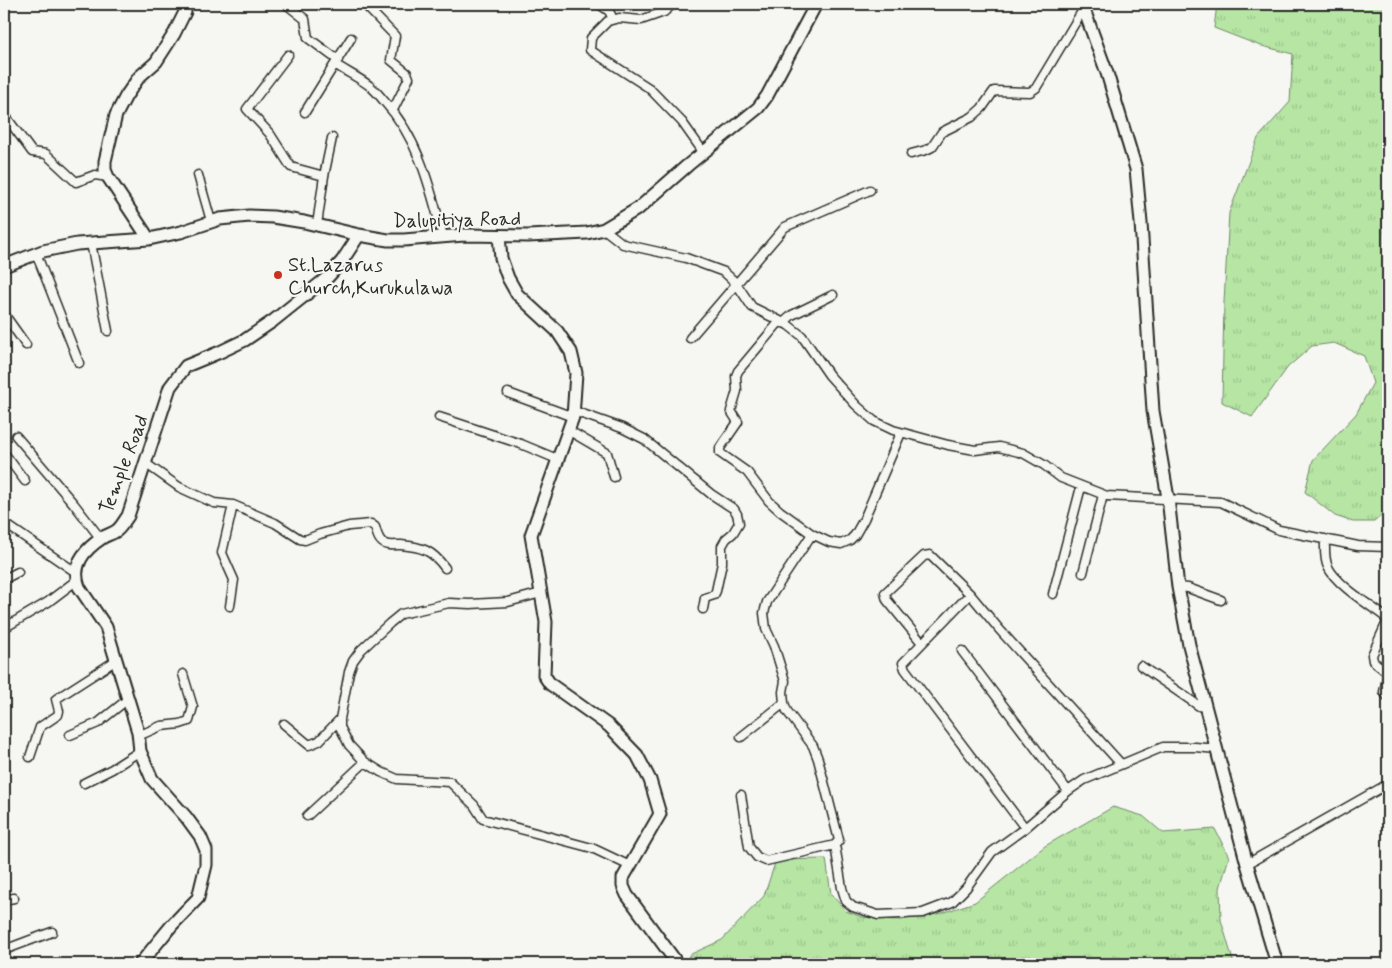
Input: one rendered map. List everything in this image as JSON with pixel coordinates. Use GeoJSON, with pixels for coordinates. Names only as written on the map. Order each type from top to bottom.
{"type":"FeatureCollection","features":[{"type":"Feature","properties":{"kind":"street"},"geometry":{"type":"LineString","coordinates":[[149,239],[108,177],[105,170],[105,161],[116,115],[139,77],[156,62],[174,34],[185,12],[185,4]]}},
{"type":"Feature","properties":{"kind":"street"},"geometry":{"type":"LineString","coordinates":[[286,4],[305,19],[308,38],[336,62],[371,87],[393,110],[411,137],[420,155],[443,236]]}},
{"type":"Feature","properties":{"kind":"street"},"geometry":{"type":"LineString","coordinates":[[364,4],[395,36],[391,60],[407,73],[409,78],[393,110]]}},
{"type":"Feature","properties":{"kind":"street"},"geometry":{"type":"LineString","coordinates":[[599,4],[608,11],[613,19]]}},
{"type":"Feature","properties":{"kind":"street"},"geometry":{"type":"LineString","coordinates":[[673,4],[664,12],[641,20],[618,18],[608,21],[591,38],[590,50],[649,88],[682,122],[704,153]]}},
{"type":"Feature","properties":{"kind":"street","name":"Dalupitiya Road"},"geometry":{"type":"LineString","coordinates":[[4,266],[36,253],[77,244],[149,239],[181,232],[211,221],[248,216],[272,217],[359,235],[396,240],[464,235],[556,235],[587,233],[604,229],[639,208],[758,108],[770,90],[816,4]]}},
{"type":"Feature","properties":{"kind":"street"},"geometry":{"type":"LineString","coordinates":[[911,154],[926,150],[932,146],[942,132],[972,117],[982,108],[994,91],[1030,92],[1036,88],[1083,6]]}},
{"type":"Feature","properties":{"kind":"street"},"geometry":{"type":"LineString","coordinates":[[1083,6],[1107,74],[1136,169],[1153,411],[1168,498],[1178,588],[1189,646],[1247,864],[1278,964]]}},
{"type":"Feature","properties":{"kind":"street"},"geometry":{"type":"LineString","coordinates":[[305,112],[351,38]]}},
{"type":"Feature","properties":{"kind":"street"},"geometry":{"type":"LineString","coordinates":[[288,55],[247,109],[270,134],[291,167],[324,176]]}},
{"type":"Feature","properties":{"kind":"street"},"geometry":{"type":"LineString","coordinates":[[4,114],[32,152],[46,154],[76,182],[95,175],[108,177]]}},
{"type":"Feature","properties":{"kind":"street"},"geometry":{"type":"LineString","coordinates":[[317,225],[332,138]]}},
{"type":"Feature","properties":{"kind":"street"},"geometry":{"type":"LineString","coordinates":[[198,175],[211,221]]}},
{"type":"Feature","properties":{"kind":"street"},"geometry":{"type":"LineString","coordinates":[[690,338],[785,227],[870,190]]}},
{"type":"Feature","properties":{"kind":"street"},"geometry":{"type":"LineString","coordinates":[[604,229],[623,244],[686,258],[724,272],[736,283],[752,306],[782,322],[802,336],[829,375],[856,405],[874,421],[902,433],[923,440],[975,450],[999,447],[1023,453],[1044,465],[1061,478],[1103,495],[1221,502],[1279,530],[1358,546],[1388,548]]}},
{"type":"Feature","properties":{"kind":"street","name":"Temple Road"},"geometry":{"type":"LineString","coordinates":[[77,577],[79,560],[86,551],[101,539],[117,531],[128,516],[170,387],[186,366],[245,340],[273,320],[328,277],[342,261],[359,235]]}},
{"type":"Feature","properties":{"kind":"street"},"geometry":{"type":"LineString","coordinates":[[499,236],[501,258],[508,278],[517,294],[557,331],[571,352],[576,373],[573,414],[531,535],[546,622],[544,675],[550,684],[609,726],[637,754],[650,780],[660,814],[623,878],[623,886],[627,895],[677,964]]}},
{"type":"Feature","properties":{"kind":"street"},"geometry":{"type":"LineString","coordinates":[[91,243],[108,331]]}},
{"type":"Feature","properties":{"kind":"street"},"geometry":{"type":"LineString","coordinates":[[36,253],[79,363]]}},
{"type":"Feature","properties":{"kind":"street"},"geometry":{"type":"LineString","coordinates":[[833,295],[792,315],[782,322],[738,371],[736,376],[737,391],[731,411],[738,422],[720,448],[720,454],[747,472],[768,501],[780,511],[812,534],[829,542],[841,544],[850,540],[855,535],[864,519],[902,433]]}},
{"type":"Feature","properties":{"kind":"street"},"geometry":{"type":"LineString","coordinates":[[4,314],[26,345]]}},
{"type":"Feature","properties":{"kind":"street"},"geometry":{"type":"LineString","coordinates":[[508,393],[622,428],[644,439],[711,494],[734,509],[739,523],[722,546],[722,563],[716,591],[714,595],[705,598],[703,609]]}},
{"type":"Feature","properties":{"kind":"street"},"geometry":{"type":"LineString","coordinates":[[440,417],[521,444],[557,459]]}},
{"type":"Feature","properties":{"kind":"street"},"geometry":{"type":"LineString","coordinates":[[568,430],[607,453],[614,476]]}},
{"type":"Feature","properties":{"kind":"street"},"geometry":{"type":"LineString","coordinates":[[16,436],[101,539]]}},
{"type":"Feature","properties":{"kind":"street"},"geometry":{"type":"LineString","coordinates":[[4,453],[25,481]]}},
{"type":"Feature","properties":{"kind":"street"},"geometry":{"type":"LineString","coordinates":[[145,463],[179,487],[214,503],[233,506],[275,523],[300,540],[349,526],[371,524],[375,526],[379,539],[385,544],[414,546],[427,550],[437,556],[445,568]]}},
{"type":"Feature","properties":{"kind":"street"},"geometry":{"type":"LineString","coordinates":[[1053,594],[1081,487]]}},
{"type":"Feature","properties":{"kind":"street"},"geometry":{"type":"LineString","coordinates":[[1084,573],[1103,495]]}},
{"type":"Feature","properties":{"kind":"street"},"geometry":{"type":"LineString","coordinates":[[230,606],[234,580],[222,553],[233,506]]}},
{"type":"Feature","properties":{"kind":"street"},"geometry":{"type":"LineString","coordinates":[[4,523],[77,577],[79,586],[106,626],[128,699],[140,751],[152,779],[200,836],[206,852],[206,866],[198,898],[166,932],[140,964]]}},
{"type":"Feature","properties":{"kind":"street"},"geometry":{"type":"LineString","coordinates":[[741,795],[749,847],[761,859],[766,861],[835,845],[839,840],[818,759],[812,746],[787,710],[784,702],[785,680],[774,646],[766,629],[764,612],[767,602],[812,534]]}},
{"type":"Feature","properties":{"kind":"street"},"geometry":{"type":"LineString","coordinates":[[1325,539],[1328,568],[1341,583],[1384,616],[1387,622],[1372,655],[1374,661],[1388,673],[1384,692],[1388,697]]}},
{"type":"Feature","properties":{"kind":"street"},"geometry":{"type":"LineString","coordinates":[[922,643],[887,600],[885,593],[924,556],[930,555],[970,594],[999,629],[1121,764]]}},
{"type":"Feature","properties":{"kind":"street"},"geometry":{"type":"LineString","coordinates":[[4,579],[18,572]]}},
{"type":"Feature","properties":{"kind":"street"},"geometry":{"type":"LineString","coordinates":[[4,628],[48,602],[77,577]]}},
{"type":"Feature","properties":{"kind":"street"},"geometry":{"type":"LineString","coordinates":[[1178,588],[1188,588],[1221,600]]}},
{"type":"Feature","properties":{"kind":"street"},"geometry":{"type":"LineString","coordinates":[[541,594],[508,602],[470,604],[449,602],[401,614],[361,650],[353,661],[349,672],[340,727],[349,745],[365,762],[381,772],[397,779],[450,782],[474,805],[483,819],[592,848],[630,866]]}},
{"type":"Feature","properties":{"kind":"street"},"geometry":{"type":"LineString","coordinates":[[970,594],[903,663],[905,669],[1025,828]]}},
{"type":"Feature","properties":{"kind":"street"},"geometry":{"type":"LineString","coordinates":[[962,651],[1068,791]]}},
{"type":"Feature","properties":{"kind":"street"},"geometry":{"type":"LineString","coordinates":[[30,757],[40,727],[60,712],[56,699],[115,661]]}},
{"type":"Feature","properties":{"kind":"street"},"geometry":{"type":"LineString","coordinates":[[1141,666],[1199,706],[1205,707]]}},
{"type":"Feature","properties":{"kind":"street"},"geometry":{"type":"LineString","coordinates":[[138,736],[161,726],[189,721],[193,707],[183,674]]}},
{"type":"Feature","properties":{"kind":"street"},"geometry":{"type":"LineString","coordinates":[[70,735],[98,723],[128,699]]}},
{"type":"Feature","properties":{"kind":"street"},"geometry":{"type":"LineString","coordinates":[[741,738],[784,702]]}},
{"type":"Feature","properties":{"kind":"street"},"geometry":{"type":"LineString","coordinates":[[284,724],[309,745],[319,741],[340,719]]}},
{"type":"Feature","properties":{"kind":"street"},"geometry":{"type":"LineString","coordinates":[[835,845],[842,888],[846,901],[853,907],[878,915],[923,912],[952,902],[966,888],[992,852],[1084,780],[1163,747],[1216,749]]}},
{"type":"Feature","properties":{"kind":"street"},"geometry":{"type":"LineString","coordinates":[[84,783],[112,769],[140,751]]}},
{"type":"Feature","properties":{"kind":"street"},"geometry":{"type":"LineString","coordinates":[[307,816],[365,762]]}},
{"type":"Feature","properties":{"kind":"street"},"geometry":{"type":"LineString","coordinates":[[1247,864],[1388,784]]}},
{"type":"Feature","properties":{"kind":"street"},"geometry":{"type":"LineString","coordinates":[[4,900],[14,898]]}},
{"type":"Feature","properties":{"kind":"street"},"geometry":{"type":"LineString","coordinates":[[4,950],[52,932]]}},
{"type":"Feature","properties":{"kind":"green space"},"geometry":{"type":"Polygon","coordinates":[[[1217,4],[1388,4],[1388,510],[1374,522],[1353,522],[1335,516],[1305,492],[1313,460],[1356,414],[1373,383],[1364,356],[1334,343],[1312,346],[1288,367],[1252,417],[1222,402],[1224,302],[1229,213],[1258,138],[1290,102],[1293,54],[1258,45],[1214,28],[1217,4]]]}},
{"type":"Feature","properties":{"kind":"green space"},"geometry":{"type":"Polygon","coordinates":[[[1113,807],[1143,816],[1163,833],[1215,829],[1229,857],[1220,888],[1221,920],[1234,964],[688,964],[689,955],[722,940],[764,896],[776,860],[826,859],[831,894],[846,911],[862,917],[901,920],[942,913],[975,902],[1045,846],[1113,807]]]}},
{"type":"Feature","properties":{"kind":"place","name":"St.Lazarus Church,Kurukulawa"},"geometry":{"type":"Point","coordinates":[278,275]}}]}
